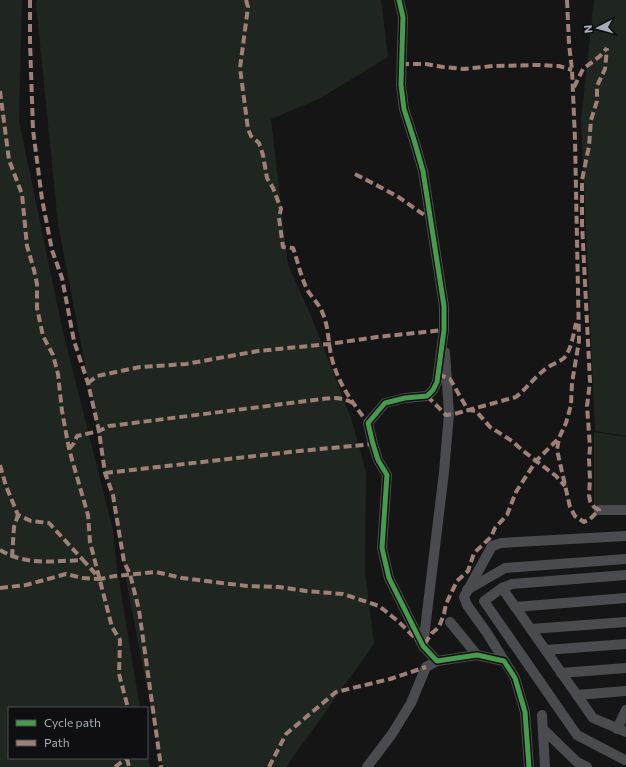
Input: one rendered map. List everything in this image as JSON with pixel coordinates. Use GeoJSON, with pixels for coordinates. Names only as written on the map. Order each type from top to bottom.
{"type":"FeatureCollection","features":[{"type":"Feature","properties":{"kind":"street"},"geometry":{"type":"LineString","coordinates":[[399,0],[403,18],[401,85],[404,109],[421,165],[429,203],[433,239],[444,306],[444,330],[450,414],[423,646]]}},
{"type":"Feature","properties":{"kind":"street"},"geometry":{"type":"LineString","coordinates":[[437,661],[423,646],[389,578],[382,548],[387,475],[378,460],[368,423],[385,403],[405,398],[427,396],[433,390],[436,382],[444,330]]}},
{"type":"Feature","properties":{"kind":"street"},"geometry":{"type":"LineString","coordinates":[[599,510],[626,510]]}},
{"type":"Feature","properties":{"kind":"street"},"geometry":{"type":"LineString","coordinates":[[529,767],[525,712],[515,678],[487,633],[467,605],[464,597],[492,546],[501,543],[626,536]]}},
{"type":"Feature","properties":{"kind":"street"},"geometry":{"type":"LineString","coordinates":[[468,590],[505,568],[626,559]]}},
{"type":"Feature","properties":{"kind":"street"},"geometry":{"type":"LineString","coordinates":[[624,762],[577,735],[484,601],[502,588],[512,584],[626,575]]}},
{"type":"Feature","properties":{"kind":"street"},"geometry":{"type":"LineString","coordinates":[[502,588],[593,718],[622,730],[626,710]]}},
{"type":"Feature","properties":{"kind":"street"},"geometry":{"type":"LineString","coordinates":[[515,607],[626,598]]}},
{"type":"Feature","properties":{"kind":"street"},"geometry":{"type":"LineString","coordinates":[[450,622],[477,655]]}},
{"type":"Feature","properties":{"kind":"street"},"geometry":{"type":"LineString","coordinates":[[531,629],[626,622]]}},
{"type":"Feature","properties":{"kind":"street"},"geometry":{"type":"LineString","coordinates":[[546,650],[626,644]]}},
{"type":"Feature","properties":{"kind":"street"},"geometry":{"type":"LineString","coordinates":[[367,767],[392,734],[411,703],[426,667],[437,661],[477,655],[504,661]]}},
{"type":"Feature","properties":{"kind":"street"},"geometry":{"type":"LineString","coordinates":[[561,673],[626,668]]}},
{"type":"Feature","properties":{"kind":"street"},"geometry":{"type":"LineString","coordinates":[[577,695],[626,691]]}},
{"type":"Feature","properties":{"kind":"street"},"geometry":{"type":"LineString","coordinates":[[542,715],[546,767]]}},
{"type":"Feature","properties":{"kind":"street"},"geometry":{"type":"LineString","coordinates":[[543,729],[577,762],[587,767]]}},
{"type":"Feature","properties":{"kind":"shaded area"},"geometry":{"type":"Polygon","coordinates":[[[0,0],[22,0],[19,121],[63,332],[113,530],[117,568],[140,707],[8,707],[8,759],[148,759],[148,757],[150,767],[0,767],[0,0]]]}},
{"type":"Feature","properties":{"kind":"shaded area"},"geometry":{"type":"Polygon","coordinates":[[[37,0],[381,0],[388,57],[319,99],[271,119],[288,265],[312,318],[351,418],[366,472],[365,572],[374,644],[286,767],[162,767],[58,224],[36,4],[37,0]]]}},
{"type":"Feature","properties":{"kind":"shaded area"},"geometry":{"type":"Polygon","coordinates":[[[594,0],[626,0],[626,436],[595,431],[581,120],[594,0]]]}},
{"type":"Feature","properties":{"kind":"shaded area"},"geometry":{"type":"Polygon","coordinates":[[[594,432],[626,437],[626,507],[594,505],[594,432]]]}},
{"type":"Feature","properties":{"kind":"marked path"},"geometry":{"type":"LineString","coordinates":[[30,0],[33,130],[42,199],[52,250],[62,278],[74,341],[88,383],[99,431],[105,473],[113,495],[124,562],[130,574],[139,610],[161,767]]}},
{"type":"Feature","properties":{"kind":"marked path"},"geometry":{"type":"LineString","coordinates":[[246,0],[248,7],[240,68],[248,129],[251,136],[259,143],[263,155],[267,178],[273,188],[281,209],[279,218],[283,247],[293,248],[301,275],[308,291],[322,311],[325,319],[332,359],[338,377],[351,400],[368,423]]}},
{"type":"Feature","properties":{"kind":"marked path"},"geometry":{"type":"LineString","coordinates":[[567,0],[575,139],[579,341],[572,383],[571,405],[566,423],[559,438],[557,450],[570,507],[575,516],[584,522],[590,519],[599,510],[594,507],[590,501],[589,495],[590,447],[587,406],[590,382],[582,223],[582,180],[589,146],[591,120],[597,101],[597,86],[605,69],[607,48]]}},
{"type":"Feature","properties":{"kind":"marked path"},"geometry":{"type":"LineString","coordinates":[[574,87],[583,69],[600,56],[607,48]]}},
{"type":"Feature","properties":{"kind":"marked path"},"geometry":{"type":"LineString","coordinates":[[401,64],[426,64],[464,69],[493,66],[538,65],[559,66],[572,70]]}},
{"type":"Feature","properties":{"kind":"marked path"},"geometry":{"type":"LineString","coordinates":[[0,91],[9,160],[22,194],[27,246],[37,284],[37,308],[43,336],[53,355],[58,374],[62,411],[69,449],[88,515],[90,542],[112,627],[120,640],[119,674],[128,707]]}},
{"type":"Feature","properties":{"kind":"marked path"},"geometry":{"type":"LineString","coordinates":[[355,174],[397,196],[430,219]]}},
{"type":"Feature","properties":{"kind":"marked path"},"geometry":{"type":"LineString","coordinates":[[427,396],[446,415],[516,397],[545,369],[564,358],[570,346],[576,323]]}},
{"type":"Feature","properties":{"kind":"marked path"},"geometry":{"type":"LineString","coordinates":[[88,383],[97,376],[140,367],[186,364],[258,351],[444,330]]}},
{"type":"Feature","properties":{"kind":"marked path"},"geometry":{"type":"LineString","coordinates":[[438,374],[450,379],[468,410],[476,411],[490,427],[512,441],[556,476],[565,486]]}},
{"type":"Feature","properties":{"kind":"marked path"},"geometry":{"type":"LineString","coordinates":[[69,449],[77,436],[99,431],[109,426],[334,398],[339,398],[353,403]]}},
{"type":"Feature","properties":{"kind":"marked path"},"geometry":{"type":"LineString","coordinates":[[0,550],[10,555],[30,560],[83,560],[100,579],[156,572],[182,578],[247,586],[279,587],[343,594],[379,606],[399,622],[423,646],[432,633],[439,627],[446,604],[457,581],[468,571],[474,553],[491,537],[495,528],[507,515],[516,492],[536,461],[559,438]]}},
{"type":"Feature","properties":{"kind":"marked path"},"geometry":{"type":"LineString","coordinates":[[105,473],[373,444]]}},
{"type":"Feature","properties":{"kind":"marked path"},"geometry":{"type":"LineString","coordinates":[[0,465],[6,486],[18,515],[31,521],[49,523],[83,560]]}},
{"type":"Feature","properties":{"kind":"marked path"},"geometry":{"type":"LineString","coordinates":[[12,557],[14,527],[18,515]]}},
{"type":"Feature","properties":{"kind":"marked path"},"geometry":{"type":"LineString","coordinates":[[0,588],[26,585],[66,574],[83,578],[100,579]]}},
{"type":"Feature","properties":{"kind":"marked path"},"geometry":{"type":"LineString","coordinates":[[269,767],[286,734],[336,692],[390,679],[426,667]]}},
{"type":"Feature","properties":{"kind":"marked path"},"geometry":{"type":"LineString","coordinates":[[115,767],[126,759]]}},
{"type":"Feature","properties":{"kind":"marked path"},"geometry":{"type":"LineString","coordinates":[[127,759],[129,767]]}},
{"type":"Feature","properties":{"kind":"cycle path"},"geometry":{"type":"LineString","coordinates":[[399,0],[403,17],[401,85],[404,109],[423,171],[444,306],[444,330],[437,382],[433,390],[427,396],[405,398],[385,403],[368,423],[378,460],[387,475],[382,548],[389,578],[423,646],[437,661],[477,655],[504,661],[515,678],[525,712],[529,767]]}}]}
